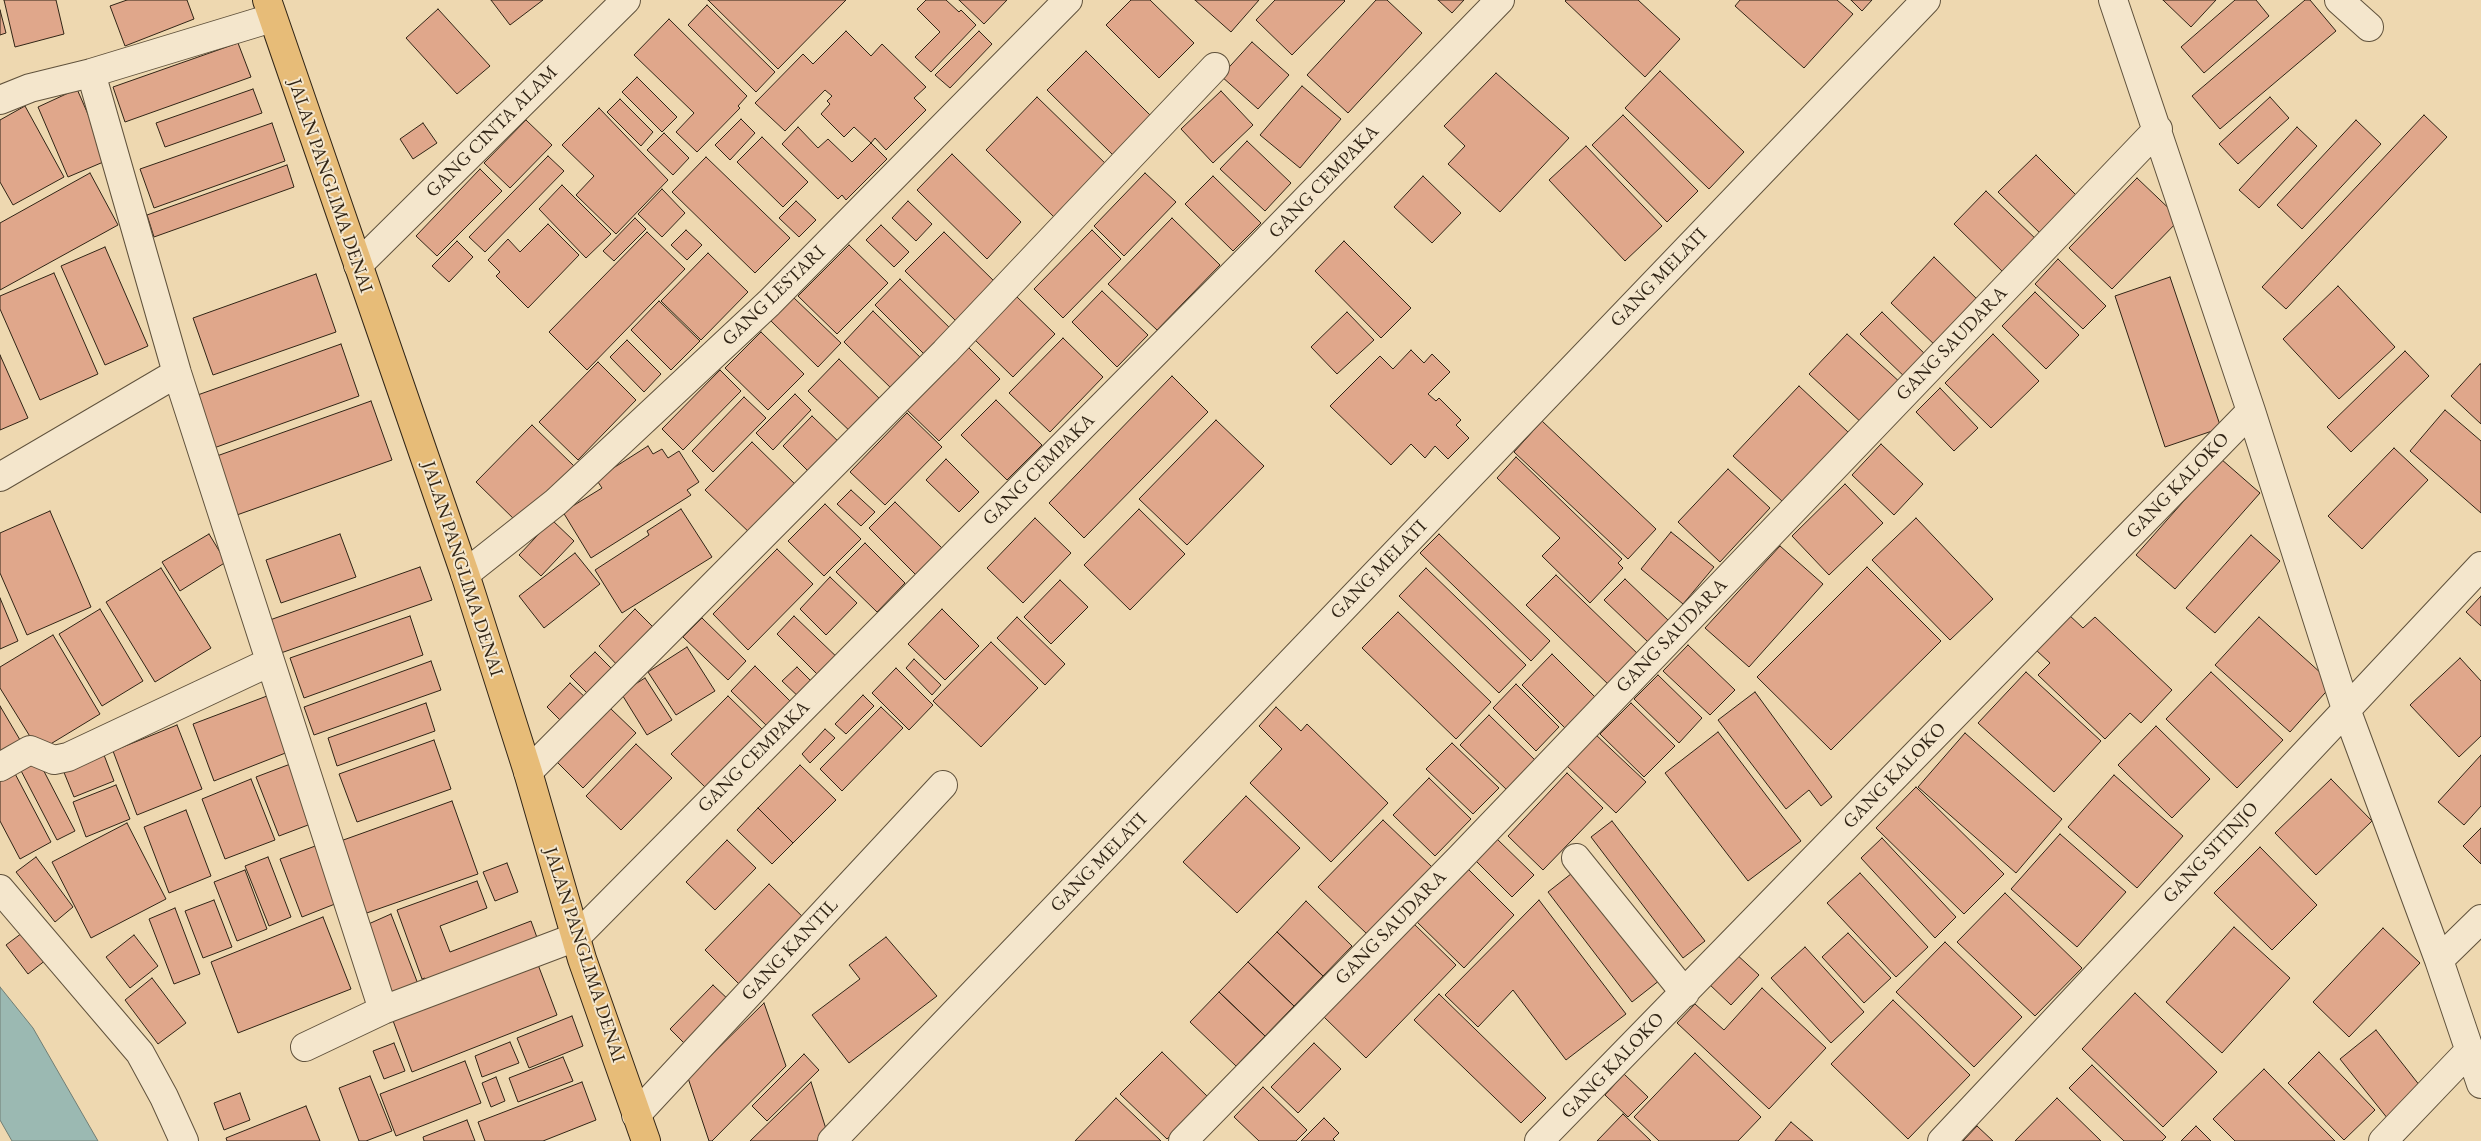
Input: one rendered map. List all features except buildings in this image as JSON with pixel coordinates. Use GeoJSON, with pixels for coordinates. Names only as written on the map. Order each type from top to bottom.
{"type":"FeatureCollection","features":[{"type":"Feature","properties":{"kind":"main road","name":"JALAN PANGLIMA DENAI"},"geometry":{"type":"LineString","coordinates":[[269,9],[465,574],[528,772],[576,937],[646,1141]]}},
{"type":"Feature","properties":{"kind":"street","name":"GANG CINTA ALAM"},"geometry":{"type":"LineString","coordinates":[[358,265],[626,0]]}},
{"type":"Feature","properties":{"kind":"street","name":"GANG LESTARI"},"geometry":{"type":"LineString","coordinates":[[465,574],[556,502],[769,303],[1068,0]]}},
{"type":"Feature","properties":{"kind":"street","name":"GANG CEMPAKA"},"geometry":{"type":"LineString","coordinates":[[576,937],[1261,246],[1500,0]]}},
{"type":"Feature","properties":{"kind":"street","name":"GANG MELATI"},"geometry":{"type":"LineString","coordinates":[[832,1141],[1926,0]]}},
{"type":"Feature","properties":{"kind":"street"},"geometry":{"type":"LineString","coordinates":[[2113,0],[2158,128],[2346,709],[2439,960],[2481,1084]]}},
{"type":"Feature","properties":{"kind":"street"},"geometry":{"type":"LineString","coordinates":[[2339,0],[2369,27]]}},
{"type":"Feature","properties":{"kind":"street"},"geometry":{"type":"LineString","coordinates":[[0,100],[30,88],[91,72],[269,9]]}},
{"type":"Feature","properties":{"kind":"street"},"geometry":{"type":"LineString","coordinates":[[528,772],[945,352],[1214,67]]}},
{"type":"Feature","properties":{"kind":"street"},"geometry":{"type":"LineString","coordinates":[[91,72],[177,373],[383,1010]]}},
{"type":"Feature","properties":{"kind":"street","name":"GANG SAUDARA"},"geometry":{"type":"LineString","coordinates":[[1183,1141],[1460,858],[2158,128]]}},
{"type":"Feature","properties":{"kind":"street"},"geometry":{"type":"LineString","coordinates":[[0,477],[177,373]]}},
{"type":"Feature","properties":{"kind":"street","name":"GANG KALOKO"},"geometry":{"type":"LineString","coordinates":[[1539,1141],[2251,411]]}},
{"type":"Feature","properties":{"kind":"street","name":"GANG SITINJO"},"geometry":{"type":"LineString","coordinates":[[1942,1141],[2481,566]]}},
{"type":"Feature","properties":{"kind":"street"},"geometry":{"type":"LineString","coordinates":[[0,767],[30,750],[54,760],[68,757],[270,662]]}},
{"type":"Feature","properties":{"kind":"street","name":"GANG KANTIL"},"geometry":{"type":"LineString","coordinates":[[636,1114],[943,785]]}},
{"type":"Feature","properties":{"kind":"street"},"geometry":{"type":"LineString","coordinates":[[1576,858],[1684,993]]}},
{"type":"Feature","properties":{"kind":"street"},"geometry":{"type":"LineString","coordinates":[[0,889],[140,1053],[164,1096],[184,1141]]}},
{"type":"Feature","properties":{"kind":"street"},"geometry":{"type":"LineString","coordinates":[[2439,960],[2481,919]]}},
{"type":"Feature","properties":{"kind":"street"},"geometry":{"type":"LineString","coordinates":[[305,1047],[383,1010],[576,937]]}},
{"type":"Feature","properties":{"kind":"street"},"geometry":{"type":"LineString","coordinates":[[2383,1141],[2470,1051]]}},
{"type":"Feature","properties":{"kind":"water"},"geometry":{"type":"Polygon","coordinates":[[[0,987],[33,1028],[98,1141],[12,1141],[0,1120],[0,987]]]}}]}
